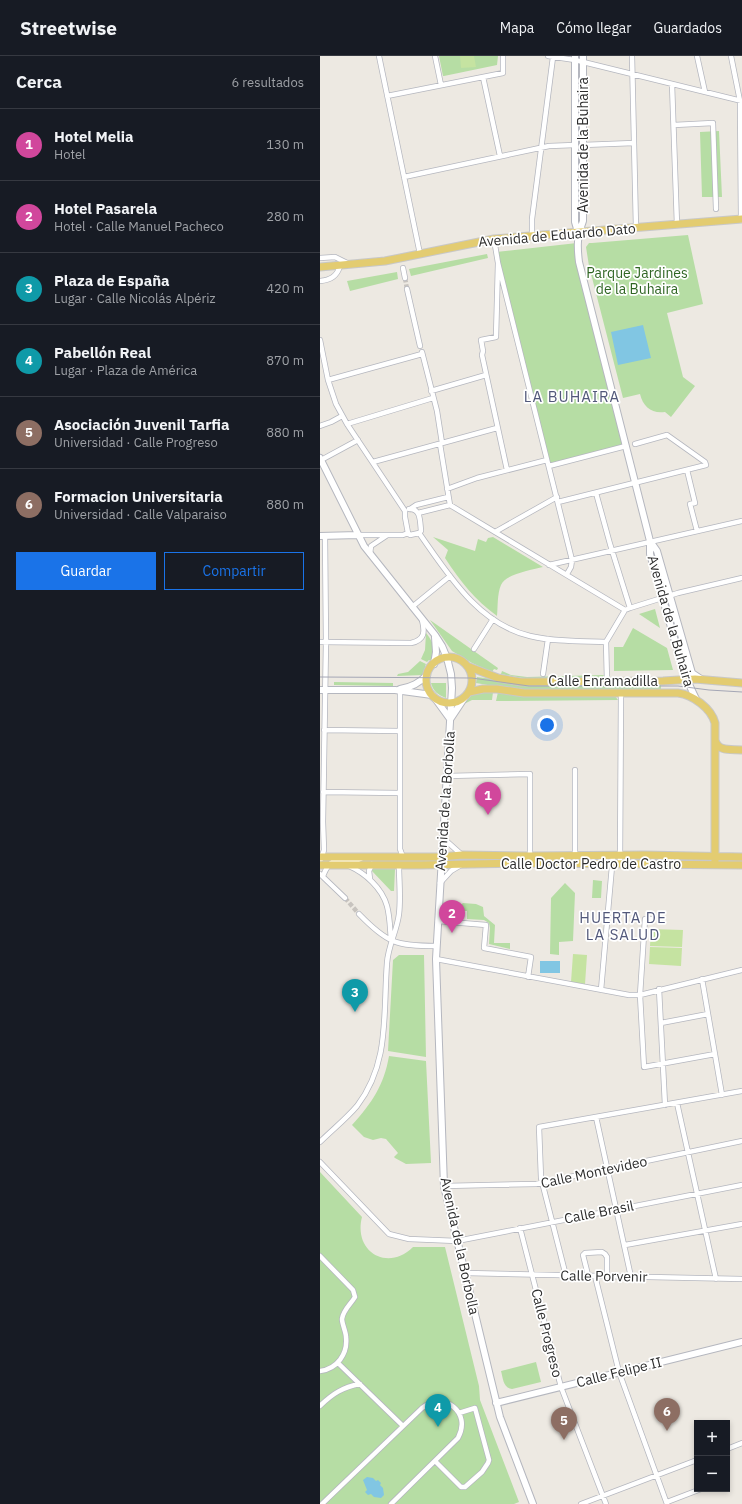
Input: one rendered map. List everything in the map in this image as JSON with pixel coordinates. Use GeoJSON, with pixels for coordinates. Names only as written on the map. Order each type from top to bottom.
{"type":"FeatureCollection","features":[{"type":"Feature","properties":{"kind":"main road","name":"Avenida de la Buhaira"},"geometry":{"type":"LineString","coordinates":[[575,58],[575,222],[578,232]]}},
{"type":"Feature","properties":{"kind":"main road","name":"Avenida de la Buhaira"},"geometry":{"type":"LineString","coordinates":[[583,59],[583,221],[578,232],[577,243],[579,262],[650,541],[650,554],[686,680],[696,699]]}},
{"type":"Feature","properties":{"kind":"main road","name":"Avenida de Eduardo Dato"},"geometry":{"type":"LineString","coordinates":[[320,267],[385,261],[494,239],[741,220]]}},
{"type":"Feature","properties":{"kind":"main road","name":"Avenida de la Borbolla"},"geometry":{"type":"LineString","coordinates":[[320,459],[370,556],[435,635],[447,658],[451,674],[447,776],[436,946],[444,1186],[496,1403],[533,1504]]}},
{"type":"Feature","properties":{"kind":"main road"},"geometry":{"type":"LineString","coordinates":[[322,536],[358,535]]}},
{"type":"Feature","properties":{"kind":"main road","name":"Avenida de la Buhaira"},"geometry":{"type":"LineString","coordinates":[[650,541],[657,551],[692,673],[701,679]]}},
{"type":"Feature","properties":{"kind":"main road"},"geometry":{"type":"LineString","coordinates":[[434,664],[436,652],[435,635]]}},
{"type":"Feature","properties":{"kind":"main road"},"geometry":{"type":"LineString","coordinates":[[397,690],[412,686],[422,681],[434,664],[447,658]]}},
{"type":"Feature","properties":{"kind":"main road","name":"Calle Enramadilla"},"geometry":{"type":"LineString","coordinates":[[447,658],[458,659],[467,666],[498,678],[521,682],[701,679],[742,683]]}},
{"type":"Feature","properties":{"kind":"main road"},"geometry":{"type":"LineString","coordinates":[[467,666],[472,678],[471,687],[467,694]]}},
{"type":"Feature","properties":{"kind":"main road"},"geometry":{"type":"LineString","coordinates":[[427,675],[428,688],[433,696]]}},
{"type":"Feature","properties":{"kind":"main road","name":"Calle Enramadilla"},"geometry":{"type":"LineString","coordinates":[[451,703],[461,700],[467,694],[483,689],[524,693],[678,693],[696,699]]}},
{"type":"Feature","properties":{"kind":"main road"},"geometry":{"type":"LineString","coordinates":[[322,690],[397,690],[433,696],[445,703],[451,703]]}},
{"type":"Feature","properties":{"kind":"main road","name":"Avenida de la Borbolla"},"geometry":{"type":"LineString","coordinates":[[450,719],[467,694]]}},
{"type":"Feature","properties":{"kind":"main road","name":"Avenida de la Borbolla"},"geometry":{"type":"LineString","coordinates":[[433,696],[450,719]]}},
{"type":"Feature","properties":{"kind":"main road"},"geometry":{"type":"LineString","coordinates":[[696,699],[714,720],[715,865]]}},
{"type":"Feature","properties":{"kind":"main road"},"geometry":{"type":"LineString","coordinates":[[715,740],[720,749],[742,750]]}},
{"type":"Feature","properties":{"kind":"main road","name":"Calle Doctor Pedro de Castro"},"geometry":{"type":"LineString","coordinates":[[322,861],[363,857],[441,857],[462,855],[612,864],[742,865]]}},
{"type":"Feature","properties":{"kind":"main road","name":"Calle Doctor Pedro de Castro"},"geometry":{"type":"LineString","coordinates":[[322,861],[346,865],[441,865],[575,856],[616,855],[742,857]]}},
{"type":"Feature","properties":{"kind":"main road","name":"Calle Felipe II"},"geometry":{"type":"LineString","coordinates":[[496,1403],[742,1342]]}},
{"type":"Feature","properties":{"kind":"street"},"geometry":{"type":"LineString","coordinates":[[379,56],[420,254]]}},
{"type":"Feature","properties":{"kind":"street"},"geometry":{"type":"LineString","coordinates":[[435,56],[441,85]]}},
{"type":"Feature","properties":{"kind":"street"},"geometry":{"type":"LineString","coordinates":[[388,96],[502,72],[503,56]]}},
{"type":"Feature","properties":{"kind":"street"},"geometry":{"type":"LineString","coordinates":[[632,56],[636,228]]}},
{"type":"Feature","properties":{"kind":"street"},"geometry":{"type":"LineString","coordinates":[[697,56],[705,92]]}},
{"type":"Feature","properties":{"kind":"street"},"geometry":{"type":"LineString","coordinates":[[731,56],[741,101],[741,220]]}},
{"type":"Feature","properties":{"kind":"street"},"geometry":{"type":"LineString","coordinates":[[532,236],[532,219],[550,57],[583,59],[632,74],[741,101]]}},
{"type":"Feature","properties":{"kind":"street"},"geometry":{"type":"LineString","coordinates":[[483,76],[500,156]]}},
{"type":"Feature","properties":{"kind":"street"},"geometry":{"type":"LineString","coordinates":[[672,84],[677,225]]}},
{"type":"Feature","properties":{"kind":"street"},"geometry":{"type":"LineString","coordinates":[[674,125],[712,124],[716,209]]}},
{"type":"Feature","properties":{"kind":"street"},"geometry":{"type":"LineString","coordinates":[[583,145],[634,143]]}},
{"type":"Feature","properties":{"kind":"street"},"geometry":{"type":"LineString","coordinates":[[404,177],[549,146],[575,145]]}},
{"type":"Feature","properties":{"kind":"street"},"geometry":{"type":"LineString","coordinates":[[494,239],[498,263],[572,560],[571,567],[567,574]]}},
{"type":"Feature","properties":{"kind":"street","name":"Avenida de Eduardo Dato"},"geometry":{"type":"LineString","coordinates":[[320,258],[335,257],[350,264]]}},
{"type":"Feature","properties":{"kind":"street"},"geometry":{"type":"LineString","coordinates":[[498,263],[496,337],[481,340],[483,351],[482,355],[507,470]]}},
{"type":"Feature","properties":{"kind":"street"},"geometry":{"type":"LineString","coordinates":[[320,281],[329,280],[338,273],[340,266]]}},
{"type":"Feature","properties":{"kind":"street"},"geometry":{"type":"LineString","coordinates":[[403,268],[405,278]]}},
{"type":"Feature","properties":{"kind":"street"},"geometry":{"type":"LineString","coordinates":[[407,289],[420,346]]}},
{"type":"Feature","properties":{"kind":"street"},"geometry":{"type":"LineString","coordinates":[[320,340],[330,389],[342,416],[408,510],[408,533]]}},
{"type":"Feature","properties":{"kind":"street"},"geometry":{"type":"LineString","coordinates":[[328,380],[422,353],[437,411],[450,505]]}},
{"type":"Feature","properties":{"kind":"street"},"geometry":{"type":"LineString","coordinates":[[431,391],[486,375]]}},
{"type":"Feature","properties":{"kind":"street"},"geometry":{"type":"LineString","coordinates":[[347,424],[433,398]]}},
{"type":"Feature","properties":{"kind":"street"},"geometry":{"type":"LineString","coordinates":[[320,426],[342,416]]}},
{"type":"Feature","properties":{"kind":"street"},"geometry":{"type":"LineString","coordinates":[[373,462],[497,428]]}},
{"type":"Feature","properties":{"kind":"street"},"geometry":{"type":"LineString","coordinates":[[558,502],[706,465],[705,462],[668,435],[635,444]]}},
{"type":"Feature","properties":{"kind":"street"},"geometry":{"type":"LineString","coordinates":[[320,459],[358,440]]}},
{"type":"Feature","properties":{"kind":"street"},"geometry":{"type":"LineString","coordinates":[[549,466],[626,446]]}},
{"type":"Feature","properties":{"kind":"street"},"geometry":{"type":"LineString","coordinates":[[447,489],[478,478],[547,460]]}},
{"type":"Feature","properties":{"kind":"street"},"geometry":{"type":"LineString","coordinates":[[687,470],[695,503],[690,504],[697,531]]}},
{"type":"Feature","properties":{"kind":"street"},"geometry":{"type":"LineString","coordinates":[[596,493],[628,609]]}},
{"type":"Feature","properties":{"kind":"street"},"geometry":{"type":"LineString","coordinates":[[408,510],[416,505],[448,497]]}},
{"type":"Feature","properties":{"kind":"street"},"geometry":{"type":"LineString","coordinates":[[495,532],[557,497]]}},
{"type":"Feature","properties":{"kind":"street"},"geometry":{"type":"LineString","coordinates":[[408,510],[414,510],[418,513],[450,505],[549,565],[628,609]]}},
{"type":"Feature","properties":{"kind":"street"},"geometry":{"type":"LineString","coordinates":[[418,513],[421,531],[419,533]]}},
{"type":"Feature","properties":{"kind":"street"},"geometry":{"type":"LineString","coordinates":[[549,565],[742,521]]}},
{"type":"Feature","properties":{"kind":"street"},"geometry":{"type":"LineString","coordinates":[[358,535],[403,535],[408,533],[410,535],[419,533]]}},
{"type":"Feature","properties":{"kind":"street"},"geometry":{"type":"LineString","coordinates":[[419,533],[467,598],[493,619],[511,630],[529,636],[548,639],[606,642]]}},
{"type":"Feature","properties":{"kind":"street"},"geometry":{"type":"LineString","coordinates":[[370,556],[371,546],[387,535]]}},
{"type":"Feature","properties":{"kind":"street"},"geometry":{"type":"LineString","coordinates":[[322,536],[326,642],[322,690],[324,730],[324,850],[321,875],[345,898]]}},
{"type":"Feature","properties":{"kind":"street"},"geometry":{"type":"LineString","coordinates":[[412,606],[450,576]]}},
{"type":"Feature","properties":{"kind":"street"},"geometry":{"type":"LineString","coordinates":[[607,681],[606,642],[628,609],[670,595],[742,578]]}},
{"type":"Feature","properties":{"kind":"street"},"geometry":{"type":"LineString","coordinates":[[474,649],[493,619]]}},
{"type":"Feature","properties":{"kind":"street"},"geometry":{"type":"LineString","coordinates":[[320,642],[417,642],[422,638],[424,630],[422,620]]}},
{"type":"Feature","properties":{"kind":"street"},"geometry":{"type":"LineString","coordinates":[[543,674],[548,639]]}},
{"type":"Feature","properties":{"kind":"street"},"geometry":{"type":"LineString","coordinates":[[397,690],[400,731],[400,849],[403,857]]}},
{"type":"Feature","properties":{"kind":"street"},"geometry":{"type":"LineString","coordinates":[[600,990],[612,864],[616,855],[620,693]]}},
{"type":"Feature","properties":{"kind":"street"},"geometry":{"type":"LineString","coordinates":[[324,730],[400,731]]}},
{"type":"Feature","properties":{"kind":"street"},"geometry":{"type":"LineString","coordinates":[[575,770],[575,856]]}},
{"type":"Feature","properties":{"kind":"street"},"geometry":{"type":"LineString","coordinates":[[447,776],[530,774],[530,859]]}},
{"type":"Feature","properties":{"kind":"street"},"geometry":{"type":"LineString","coordinates":[[323,792],[400,793]]}},
{"type":"Feature","properties":{"kind":"street"},"geometry":{"type":"LineString","coordinates":[[443,838],[462,855]]}},
{"type":"Feature","properties":{"kind":"street"},"geometry":{"type":"LineString","coordinates":[[616,855],[620,864]]}},
{"type":"Feature","properties":{"kind":"street"},"geometry":{"type":"LineString","coordinates":[[391,941],[389,917],[386,904],[368,874],[371,865],[376,860],[414,860],[425,857]]}},
{"type":"Feature","properties":{"kind":"street","name":"Avenida de la Borbolla"},"geometry":{"type":"LineString","coordinates":[[440,883],[451,871],[462,864]]}},
{"type":"Feature","properties":{"kind":"street"},"geometry":{"type":"LineString","coordinates":[[346,865],[361,872],[371,881]]}},
{"type":"Feature","properties":{"kind":"street"},"geometry":{"type":"LineString","coordinates":[[320,1142],[357,1105],[368,1088],[378,1065],[382,1044],[387,962],[399,913],[399,865]]}},
{"type":"Feature","properties":{"kind":"street"},"geometry":{"type":"LineString","coordinates":[[359,914],[375,931],[391,941],[404,944],[436,946]]}},
{"type":"Feature","properties":{"kind":"street"},"geometry":{"type":"LineString","coordinates":[[652,919],[645,919],[640,994],[644,1067],[715,1054]]}},
{"type":"Feature","properties":{"kind":"street"},"geometry":{"type":"LineString","coordinates":[[438,921],[486,925],[484,948],[531,957],[528,977]]}},
{"type":"Feature","properties":{"kind":"street"},"geometry":{"type":"LineString","coordinates":[[436,959],[629,995],[640,994],[742,970]]}},
{"type":"Feature","properties":{"kind":"street"},"geometry":{"type":"LineString","coordinates":[[702,979],[722,1095]]}},
{"type":"Feature","properties":{"kind":"street"},"geometry":{"type":"LineString","coordinates":[[659,989],[665,1105]]}},
{"type":"Feature","properties":{"kind":"street"},"geometry":{"type":"LineString","coordinates":[[661,1023],[708,1014]]}},
{"type":"Feature","properties":{"kind":"street"},"geometry":{"type":"LineString","coordinates":[[566,1276],[542,1183],[539,1127],[742,1091]]}},
{"type":"Feature","properties":{"kind":"street"},"geometry":{"type":"LineString","coordinates":[[677,1103],[716,1279]]}},
{"type":"Feature","properties":{"kind":"street"},"geometry":{"type":"LineString","coordinates":[[596,1117],[631,1277]]}},
{"type":"Feature","properties":{"kind":"street","name":"Calle Montevideo"},"geometry":{"type":"LineString","coordinates":[[444,1186],[536,1184],[742,1141]]}},
{"type":"Feature","properties":{"kind":"street","name":"Calle Brasil"},"geometry":{"type":"LineString","coordinates":[[320,1162],[388,1234],[409,1239],[457,1241],[552,1221],[742,1185]]}},
{"type":"Feature","properties":{"kind":"street"},"geometry":{"type":"LineString","coordinates":[[625,1245],[742,1224]]}},
{"type":"Feature","properties":{"kind":"street","name":"Calle Progreso"},"geometry":{"type":"LineString","coordinates":[[520,1228],[561,1387],[606,1504]]}},
{"type":"Feature","properties":{"kind":"street"},"geometry":{"type":"LineString","coordinates":[[588,1275],[583,1254],[602,1252],[607,1257],[607,1276]]}},
{"type":"Feature","properties":{"kind":"street"},"geometry":{"type":"LineString","coordinates":[[320,1256],[354,1292],[355,1297],[345,1311],[342,1320],[346,1333],[346,1346],[342,1357],[338,1363],[332,1367],[320,1370]]}},
{"type":"Feature","properties":{"kind":"street","name":"Calle Porvenir"},"geometry":{"type":"LineString","coordinates":[[466,1274],[588,1275],[742,1279]]}},
{"type":"Feature","properties":{"kind":"street"},"geometry":{"type":"LineString","coordinates":[[595,1276],[619,1372],[667,1503],[694,1492]]}},
{"type":"Feature","properties":{"kind":"street"},"geometry":{"type":"LineString","coordinates":[[338,1363],[403,1426]]}},
{"type":"Feature","properties":{"kind":"street"},"geometry":{"type":"LineString","coordinates":[[320,1406],[337,1391],[348,1386],[360,1384]]}},
{"type":"Feature","properties":{"kind":"street"},"geometry":{"type":"LineString","coordinates":[[322,1504],[422,1408],[430,1403],[442,1402],[450,1404],[459,1413],[462,1421],[462,1430],[456,1441],[391,1504]]}},
{"type":"Feature","properties":{"kind":"street"},"geometry":{"type":"LineString","coordinates":[[435,1461],[461,1487],[465,1487],[482,1472],[488,1463],[488,1455],[475,1408],[459,1413]]}},
{"type":"Feature","properties":{"kind":"street"},"geometry":{"type":"LineString","coordinates":[[730,1448],[742,1443]]}},
{"type":"Feature","properties":{"kind":"street"},"geometry":{"type":"LineString","coordinates":[[581,1504],[694,1461]]}},
{"type":"Feature","properties":{"kind":"green space"},"geometry":{"type":"Polygon","coordinates":[[[439,56],[498,56],[497,65],[443,76],[439,56]]]}},
{"type":"Feature","properties":{"kind":"green space"},"geometry":{"type":"Polygon","coordinates":[[[460,56],[474,56],[476,67],[461,68],[460,56]]]}},
{"type":"Feature","properties":{"kind":"green space"},"geometry":{"type":"Polygon","coordinates":[[[719,131],[722,197],[702,197],[700,132],[719,131]]]}},
{"type":"Feature","properties":{"kind":"green space","name":"Parque Jardines de la Buhaira"},"geometry":{"type":"Polygon","coordinates":[[[688,235],[703,304],[667,313],[683,377],[695,386],[671,417],[665,412],[656,412],[649,409],[643,403],[640,394],[623,398],[589,266],[586,247],[589,243],[688,235]]]}},
{"type":"Feature","properties":{"kind":"green space"},"geometry":{"type":"Polygon","coordinates":[[[577,243],[626,446],[549,466],[496,252],[577,243]]]}},
{"type":"Feature","properties":{"kind":"green space"},"geometry":{"type":"Polygon","coordinates":[[[487,254],[488,258],[411,276],[409,269],[487,254]]]}},
{"type":"Feature","properties":{"kind":"green space"},"geometry":{"type":"Polygon","coordinates":[[[397,272],[398,279],[350,291],[347,281],[397,272]]]}},
{"type":"Feature","properties":{"kind":"green space"},"geometry":{"type":"Polygon","coordinates":[[[433,537],[475,551],[478,539],[486,542],[488,538],[493,537],[543,567],[513,575],[504,581],[499,592],[497,616],[475,597],[456,575],[445,558],[448,550],[433,537]]]}},
{"type":"Feature","properties":{"kind":"green space"},"geometry":{"type":"Polygon","coordinates":[[[655,609],[660,628],[639,614],[655,609]]]}},
{"type":"Feature","properties":{"kind":"green space"},"geometry":{"type":"Polygon","coordinates":[[[430,620],[498,668],[497,670],[494,669],[492,672],[472,663],[452,651],[430,620]]]}},
{"type":"Feature","properties":{"kind":"green space"},"geometry":{"type":"Polygon","coordinates":[[[633,628],[667,648],[673,670],[614,671],[614,647],[623,647],[633,628]]]}},
{"type":"Feature","properties":{"kind":"green space"},"geometry":{"type":"Polygon","coordinates":[[[426,633],[431,639],[434,650],[433,658],[431,661],[429,660],[427,662],[421,659],[425,650],[426,633]]]}},
{"type":"Feature","properties":{"kind":"green space"},"geometry":{"type":"Polygon","coordinates":[[[420,661],[426,664],[423,675],[397,676],[398,674],[408,672],[420,661]]]}},
{"type":"Feature","properties":{"kind":"green space"},"geometry":{"type":"Polygon","coordinates":[[[502,671],[511,675],[527,677],[604,675],[602,678],[528,679],[501,674],[502,671]]]}},
{"type":"Feature","properties":{"kind":"green space"},"geometry":{"type":"Polygon","coordinates":[[[477,677],[492,679],[661,684],[661,690],[536,691],[476,683],[477,677]]]}},
{"type":"Feature","properties":{"kind":"green space"},"geometry":{"type":"Polygon","coordinates":[[[334,682],[393,683],[393,686],[334,685],[334,682]]]}},
{"type":"Feature","properties":{"kind":"green space"},"geometry":{"type":"Polygon","coordinates":[[[431,683],[446,683],[446,698],[436,692],[431,683]]]}},
{"type":"Feature","properties":{"kind":"green space"},"geometry":{"type":"Polygon","coordinates":[[[484,692],[493,692],[492,700],[472,700],[466,703],[465,701],[472,695],[484,692]]]}},
{"type":"Feature","properties":{"kind":"green space"},"geometry":{"type":"Polygon","coordinates":[[[498,692],[615,696],[618,700],[496,701],[498,692]]]}},
{"type":"Feature","properties":{"kind":"green space"},"geometry":{"type":"Polygon","coordinates":[[[373,868],[395,869],[394,891],[391,891],[372,871],[373,868]]]}},
{"type":"Feature","properties":{"kind":"green space"},"geometry":{"type":"Polygon","coordinates":[[[593,880],[602,881],[601,898],[592,898],[593,880]]]}},
{"type":"Feature","properties":{"kind":"green space"},"geometry":{"type":"Polygon","coordinates":[[[565,883],[575,893],[573,941],[559,942],[559,955],[550,954],[551,898],[565,883]]]}},
{"type":"Feature","properties":{"kind":"green space"},"geometry":{"type":"Polygon","coordinates":[[[463,903],[476,904],[483,907],[484,916],[495,925],[494,943],[510,943],[510,949],[489,944],[489,923],[484,920],[467,919],[467,911],[457,911],[457,908],[463,903]]]}},
{"type":"Feature","properties":{"kind":"green space"},"geometry":{"type":"Polygon","coordinates":[[[651,929],[683,930],[682,947],[650,946],[651,929]]]}},
{"type":"Feature","properties":{"kind":"green space"},"geometry":{"type":"Polygon","coordinates":[[[650,947],[682,948],[681,966],[649,964],[650,947]]]}},
{"type":"Feature","properties":{"kind":"green space"},"geometry":{"type":"Polygon","coordinates":[[[573,954],[587,955],[585,984],[571,982],[573,954]]]}},
{"type":"Feature","properties":{"kind":"green space"},"geometry":{"type":"Polygon","coordinates":[[[399,955],[424,955],[426,1057],[388,1051],[393,960],[399,955]]]}},
{"type":"Feature","properties":{"kind":"green space"},"geometry":{"type":"Polygon","coordinates":[[[389,1056],[426,1061],[431,1163],[406,1164],[394,1157],[398,1153],[386,1139],[381,1138],[373,1140],[364,1137],[352,1125],[366,1109],[376,1093],[384,1076],[389,1056]]]}},
{"type":"Feature","properties":{"kind":"green space"},"geometry":{"type":"Polygon","coordinates":[[[320,1172],[362,1217],[361,1229],[363,1240],[368,1248],[375,1254],[384,1258],[393,1258],[403,1254],[413,1247],[445,1247],[479,1386],[480,1400],[519,1502],[514,1504],[320,1504],[320,1172]]]}},
{"type":"Feature","properties":{"kind":"green space"},"geometry":{"type":"Polygon","coordinates":[[[536,1362],[541,1382],[512,1389],[505,1385],[501,1371],[536,1362]]]}},
{"type":"Feature","properties":{"kind":"water"},"geometry":{"type":"Polygon","coordinates":[[[643,325],[651,358],[618,365],[611,332],[643,325]]]}},
{"type":"Feature","properties":{"kind":"water"},"geometry":{"type":"Polygon","coordinates":[[[540,961],[560,961],[560,973],[540,973],[540,961]]]}},
{"type":"Feature","properties":{"kind":"water"},"geometry":{"type":"Polygon","coordinates":[[[367,1477],[373,1478],[376,1481],[378,1480],[381,1483],[380,1485],[383,1488],[384,1495],[381,1498],[374,1497],[371,1494],[368,1495],[365,1492],[367,1490],[363,1480],[367,1477]]]}},
{"type":"Feature","properties":{"kind":"tunnel"},"geometry":{"type":"LineString","coordinates":[[405,278],[407,289]]}},
{"type":"Feature","properties":{"kind":"tunnel"},"geometry":{"type":"LineString","coordinates":[[345,898],[359,914]]}},
{"type":"Feature","properties":{"kind":"tram line"},"geometry":{"type":"LineString","coordinates":[[320,677],[472,678],[529,686],[678,686],[742,692]]}},
{"type":"Feature","properties":{"kind":"place","name":"Hotel Melia"},"geometry":{"type":"Point","coordinates":[488,815]}},
{"type":"Feature","properties":{"kind":"place","name":"Hotel Pasarela"},"geometry":{"type":"Point","coordinates":[452,933]}},
{"type":"Feature","properties":{"kind":"place","name":"Plaza de España"},"geometry":{"type":"Point","coordinates":[355,1012]}},
{"type":"Feature","properties":{"kind":"place","name":"Pabellón Real"},"geometry":{"type":"Point","coordinates":[438,1427]}},
{"type":"Feature","properties":{"kind":"place","name":"Formacion Universitaria"},"geometry":{"type":"Point","coordinates":[667,1431]}},
{"type":"Feature","properties":{"kind":"place","name":"Asociación Juvenil Tarfia"},"geometry":{"type":"Point","coordinates":[564,1440]}},
{"type":"Feature","properties":{"kind":"district","name":"LA BUHAIRA"},"geometry":{"type":"Point","coordinates":[572,396]}},
{"type":"Feature","properties":{"kind":"district","name":"HUERTA DE LA SALUD"},"geometry":{"type":"Point","coordinates":[623,926]}}]}
